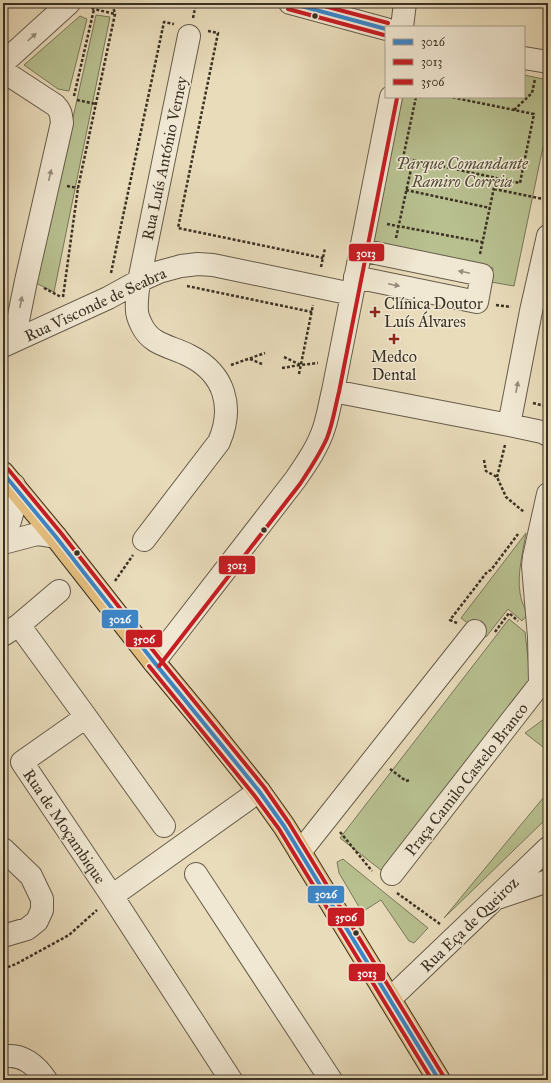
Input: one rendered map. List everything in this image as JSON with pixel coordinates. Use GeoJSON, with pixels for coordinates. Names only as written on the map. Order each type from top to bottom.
{"type":"FeatureCollection","features":[{"type":"Feature","properties":{"kind":"main road"},"geometry":{"type":"LineString","coordinates":[[8,479],[259,791],[284,826],[439,1080]]}},
{"type":"Feature","properties":{"kind":"street"},"geometry":{"type":"LineString","coordinates":[[290,3],[385,29]]}},
{"type":"Feature","properties":{"kind":"street"},"geometry":{"type":"LineString","coordinates":[[402,26],[405,3]]}},
{"type":"Feature","properties":{"kind":"street"},"geometry":{"type":"LineString","coordinates":[[3,63],[76,4]]}},
{"type":"Feature","properties":{"kind":"street","name":"Rua Luís António Verney"},"geometry":{"type":"LineString","coordinates":[[144,540],[219,442],[226,420],[225,397],[221,387],[212,373],[200,361],[180,351],[156,342],[142,327],[136,312],[139,281],[189,36]]}},
{"type":"Feature","properties":{"kind":"street"},"geometry":{"type":"LineString","coordinates":[[3,71],[55,104],[59,108],[62,123],[26,281],[9,343]]}},
{"type":"Feature","properties":{"kind":"street"},"geometry":{"type":"LineString","coordinates":[[154,662],[307,463],[324,430],[391,98]]}},
{"type":"Feature","properties":{"kind":"street"},"geometry":{"type":"LineString","coordinates":[[507,434],[531,311],[544,274],[548,236]]}},
{"type":"Feature","properties":{"kind":"street"},"geometry":{"type":"LineString","coordinates":[[361,250],[482,275],[477,302]]}},
{"type":"Feature","properties":{"kind":"street","name":"Rua Visconde de Seabra"},"geometry":{"type":"LineString","coordinates":[[9,343],[108,298],[158,272],[181,266],[198,264],[213,264],[317,287],[354,286],[477,302]]}},
{"type":"Feature","properties":{"kind":"street"},"geometry":{"type":"LineString","coordinates":[[333,391],[507,434],[542,432],[548,435]]}},
{"type":"Feature","properties":{"kind":"street"},"geometry":{"type":"LineString","coordinates":[[3,534],[10,521],[14,507],[8,479]]}},
{"type":"Feature","properties":{"kind":"street","name":"Praça Camilo Castelo Branco"},"geometry":{"type":"LineString","coordinates":[[387,879],[540,684],[539,637],[533,566],[548,494]]}},
{"type":"Feature","properties":{"kind":"street"},"geometry":{"type":"LineString","coordinates":[[3,543],[37,534],[56,537]]}},
{"type":"Feature","properties":{"kind":"street"},"geometry":{"type":"LineString","coordinates":[[59,591],[11,630],[86,717],[164,826]]}},
{"type":"Feature","properties":{"kind":"street"},"geometry":{"type":"LineString","coordinates":[[300,852],[484,633]]}},
{"type":"Feature","properties":{"kind":"street","name":"Rua de Moçambique"},"geometry":{"type":"LineString","coordinates":[[86,717],[22,762],[112,896],[231,1080]]}},
{"type":"Feature","properties":{"kind":"street","name":"Rua de Moçambique"},"geometry":{"type":"LineString","coordinates":[[112,896],[259,791]]}},
{"type":"Feature","properties":{"kind":"street","name":"Rua Eça de Queiroz"},"geometry":{"type":"LineString","coordinates":[[390,999],[548,848]]}},
{"type":"Feature","properties":{"kind":"street"},"geometry":{"type":"LineString","coordinates":[[3,936],[27,929],[37,921],[42,910],[42,899],[31,876],[7,859]]}},
{"type":"Feature","properties":{"kind":"street"},"geometry":{"type":"LineString","coordinates":[[196,874],[331,1080]]}},
{"type":"Feature","properties":{"kind":"street"},"geometry":{"type":"LineString","coordinates":[[496,898],[548,881]]}},
{"type":"Feature","properties":{"kind":"street"},"geometry":{"type":"LineString","coordinates":[[3,1057],[8,1056],[21,1058],[33,1064],[46,1080]]}},
{"type":"Feature","properties":{"kind":"path"},"geometry":{"type":"LineString","coordinates":[[63,299],[78,188],[115,14],[112,3]]}},
{"type":"Feature","properties":{"kind":"path"},"geometry":{"type":"LineString","coordinates":[[76,4],[115,14]]}},
{"type":"Feature","properties":{"kind":"path"},"geometry":{"type":"LineString","coordinates":[[94,9],[73,99],[96,104]]}},
{"type":"Feature","properties":{"kind":"path"},"geometry":{"type":"LineString","coordinates":[[514,110],[532,93],[537,60]]}},
{"type":"Feature","properties":{"kind":"path"},"geometry":{"type":"LineString","coordinates":[[403,158],[520,183],[534,114],[455,98]]}},
{"type":"Feature","properties":{"kind":"path"},"geometry":{"type":"LineString","coordinates":[[392,257],[413,160]]}},
{"type":"Feature","properties":{"kind":"path"},"geometry":{"type":"LineString","coordinates":[[476,274],[496,178]]}},
{"type":"Feature","properties":{"kind":"path"},"geometry":{"type":"LineString","coordinates":[[494,189],[548,200]]}},
{"type":"Feature","properties":{"kind":"path"},"geometry":{"type":"LineString","coordinates":[[406,190],[490,208]]}},
{"type":"Feature","properties":{"kind":"path"},"geometry":{"type":"LineString","coordinates":[[366,220],[482,242]]}},
{"type":"Feature","properties":{"kind":"path"},"geometry":{"type":"LineString","coordinates":[[178,228],[323,258]]}},
{"type":"Feature","properties":{"kind":"path"},"geometry":{"type":"LineString","coordinates":[[299,374],[325,248]]}},
{"type":"Feature","properties":{"kind":"path"},"geometry":{"type":"LineString","coordinates":[[26,281],[34,283],[63,299],[69,297]]}},
{"type":"Feature","properties":{"kind":"path"},"geometry":{"type":"LineString","coordinates":[[187,286],[312,312]]}},
{"type":"Feature","properties":{"kind":"path"},"geometry":{"type":"LineString","coordinates":[[477,302],[531,311]]}},
{"type":"Feature","properties":{"kind":"path"},"geometry":{"type":"LineString","coordinates":[[212,373],[264,353]]}},
{"type":"Feature","properties":{"kind":"path"},"geometry":{"type":"LineString","coordinates":[[284,357],[301,365]]}},
{"type":"Feature","properties":{"kind":"path"},"geometry":{"type":"LineString","coordinates":[[250,359],[262,364]]}},
{"type":"Feature","properties":{"kind":"path"},"geometry":{"type":"LineString","coordinates":[[282,368],[328,363],[338,364]]}},
{"type":"Feature","properties":{"kind":"path"},"geometry":{"type":"LineString","coordinates":[[543,405],[548,407]]}},
{"type":"Feature","properties":{"kind":"path"},"geometry":{"type":"LineString","coordinates":[[497,477],[507,434]]}},
{"type":"Feature","properties":{"kind":"path"},"geometry":{"type":"LineString","coordinates":[[484,460],[486,471],[497,477],[506,497],[525,514]]}},
{"type":"Feature","properties":{"kind":"path"},"geometry":{"type":"LineString","coordinates":[[520,624],[509,613],[484,633],[450,620],[522,530]]}},
{"type":"Feature","properties":{"kind":"path"},"geometry":{"type":"LineString","coordinates":[[103,597],[144,540]]}},
{"type":"Feature","properties":{"kind":"path"},"geometry":{"type":"LineString","coordinates":[[328,818],[387,879],[434,919]]}},
{"type":"Feature","properties":{"kind":"path"},"geometry":{"type":"LineString","coordinates":[[3,969],[16,964],[69,935],[112,896]]}},
{"type":"Feature","properties":{"kind":"green space"},"geometry":{"type":"Polygon","coordinates":[[[548,9],[548,43],[544,44],[548,9]]]}},
{"type":"Feature","properties":{"kind":"green space"},"geometry":{"type":"Polygon","coordinates":[[[96,15],[110,17],[54,292],[36,283],[96,15]]]}},
{"type":"Feature","properties":{"kind":"green space"},"geometry":{"type":"Polygon","coordinates":[[[80,16],[87,19],[69,91],[58,89],[24,65],[80,16]]]}},
{"type":"Feature","properties":{"kind":"green space","name":"Parque Comandante Ramiro Correia"},"geometry":{"type":"Polygon","coordinates":[[[525,75],[548,80],[548,123],[514,286],[491,282],[493,268],[370,243],[401,98],[525,98],[525,75]]]}},
{"type":"Feature","properties":{"kind":"green space"},"geometry":{"type":"Polygon","coordinates":[[[526,533],[519,585],[521,599],[527,615],[522,621],[508,609],[486,637],[461,618],[526,533]]]}},
{"type":"Feature","properties":{"kind":"green space"},"geometry":{"type":"Polygon","coordinates":[[[509,619],[525,632],[531,684],[386,874],[340,838],[509,619]]]}},
{"type":"Feature","properties":{"kind":"green space"},"geometry":{"type":"Polygon","coordinates":[[[548,716],[548,751],[525,733],[548,716]]]}},
{"type":"Feature","properties":{"kind":"green space"},"geometry":{"type":"Polygon","coordinates":[[[548,792],[548,817],[444,918],[548,792]]]}},
{"type":"Feature","properties":{"kind":"green space"},"geometry":{"type":"Polygon","coordinates":[[[343,859],[428,928],[414,943],[409,941],[381,900],[362,912],[339,873],[337,862],[343,859]]]}},
{"type":"Feature","properties":{"kind":"transit line","name":"3026"},"geometry":{"type":"LineString","coordinates":[[290,3],[385,29]]}},
{"type":"Feature","properties":{"kind":"transit line","name":"3506"},"geometry":{"type":"LineString","coordinates":[[313,3],[388,23]]}},
{"type":"Feature","properties":{"kind":"transit line","name":"3013"},"geometry":{"type":"LineString","coordinates":[[288,9],[384,35]]}},
{"type":"Feature","properties":{"kind":"transit line","name":"3013"},"geometry":{"type":"LineString","coordinates":[[159,666],[300,484],[318,456],[327,438],[339,392],[397,98]]}},
{"type":"Feature","properties":{"kind":"transit line","name":"3506"},"geometry":{"type":"LineString","coordinates":[[8,469],[264,787],[289,823],[444,1077]]}},
{"type":"Feature","properties":{"kind":"transit line","name":"3026"},"geometry":{"type":"LineString","coordinates":[[3,473],[259,791],[284,826],[439,1080]]}},
{"type":"Feature","properties":{"kind":"transit line","name":"3013"},"geometry":{"type":"LineString","coordinates":[[149,666],[254,795],[279,829],[432,1080]]}},
{"type":"Feature","properties":{"kind":"place","name":"Clínica Doutor Luís Álvares"},"geometry":{"type":"Point","coordinates":[375,312]}},
{"type":"Feature","properties":{"kind":"place","name":"Medco Dental"},"geometry":{"type":"Point","coordinates":[394,339]}}]}
